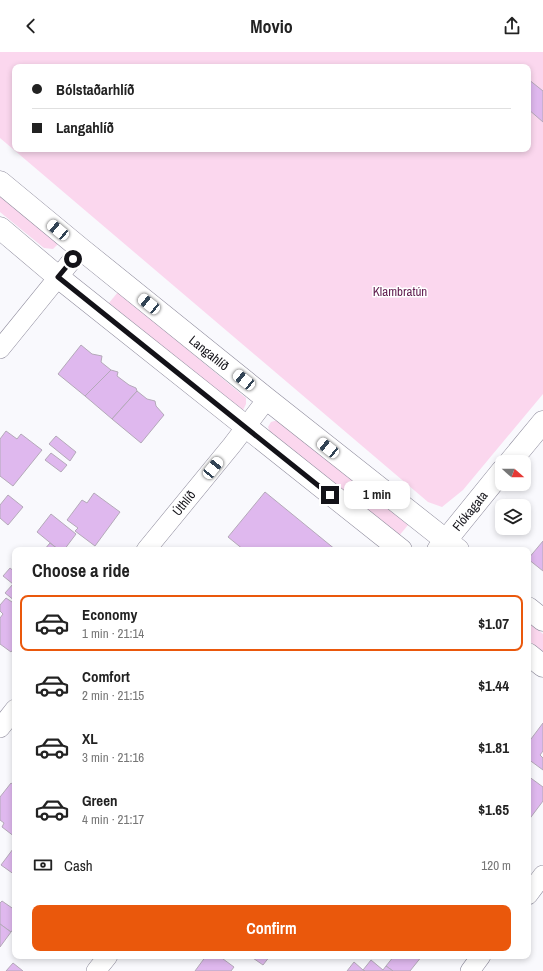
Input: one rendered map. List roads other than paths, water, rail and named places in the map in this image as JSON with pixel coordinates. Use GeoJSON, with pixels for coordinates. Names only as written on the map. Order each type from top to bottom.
{"type":"FeatureCollection","features":[{"type":"Feature","properties":{"kind":"street","name":"Langahlíð"},"geometry":{"type":"LineString","coordinates":[[0,182],[81,250],[447,547]]}},
{"type":"Feature","properties":{"kind":"street"},"geometry":{"type":"LineString","coordinates":[[0,228],[58,277],[397,547]]}},
{"type":"Feature","properties":{"kind":"street"},"geometry":{"type":"LineString","coordinates":[[0,349],[81,250]]}},
{"type":"Feature","properties":{"kind":"street","name":"Úthlíð"},"geometry":{"type":"LineString","coordinates":[[148,547],[267,400]]}},
{"type":"Feature","properties":{"kind":"street"},"geometry":{"type":"LineString","coordinates":[[516,455],[543,422]]}},
{"type":"Feature","properties":{"kind":"street","name":"Flókagata"},"geometry":{"type":"LineString","coordinates":[[447,547],[495,481]]}},
{"type":"Feature","properties":{"kind":"street"},"geometry":{"type":"LineString","coordinates":[[531,610],[543,620]]}},
{"type":"Feature","properties":{"kind":"street"},"geometry":{"type":"LineString","coordinates":[[531,656],[543,666]]}},
{"type":"Feature","properties":{"kind":"street"},"geometry":{"type":"LineString","coordinates":[[0,728],[12,713]]}},
{"type":"Feature","properties":{"kind":"street"},"geometry":{"type":"LineString","coordinates":[[531,891],[543,875]]}},
{"type":"Feature","properties":{"kind":"street"},"geometry":{"type":"LineString","coordinates":[[96,971],[106,959]]}},
{"type":"Feature","properties":{"kind":"street"},"geometry":{"type":"LineString","coordinates":[[470,971],[479,959]]}},
{"type":"Feature","properties":{"kind":"park label","name":"Klambratún"},"geometry":{"type":"Point","coordinates":[400,291]}}]}
